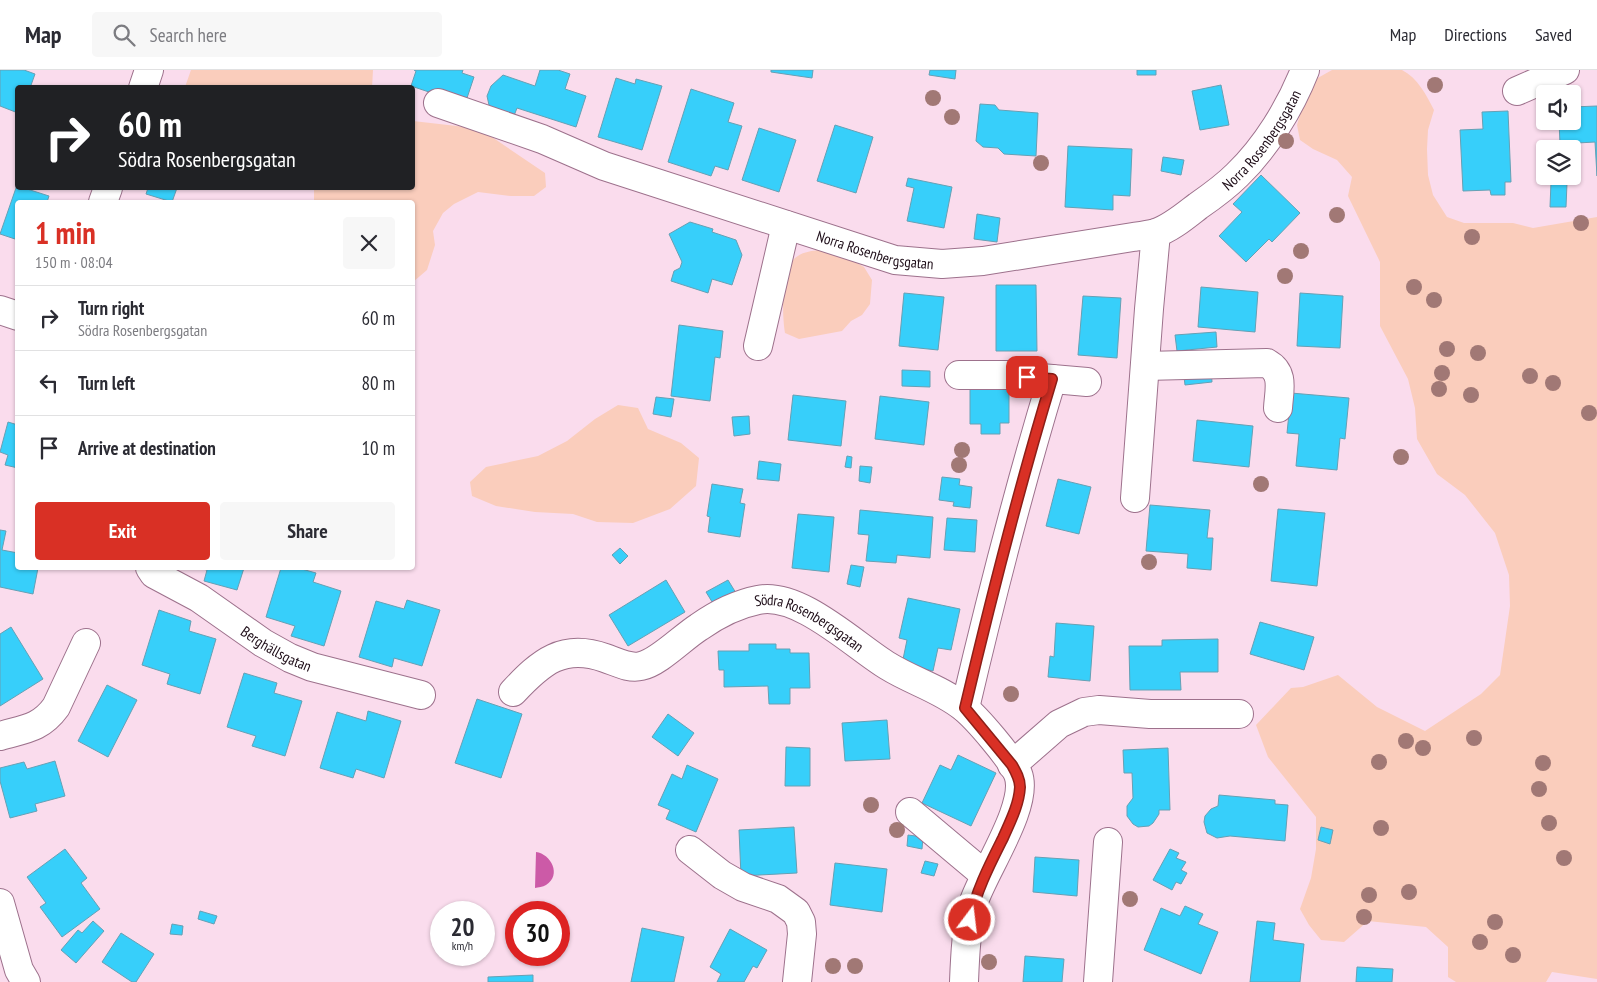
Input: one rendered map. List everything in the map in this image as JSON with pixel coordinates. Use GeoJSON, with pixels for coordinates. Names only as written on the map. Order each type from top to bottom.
{"type":"FeatureCollection","features":[{"type":"Feature","properties":{"kind":"street"},"geometry":{"type":"LineString","coordinates":[[144,85],[149,70]]}},
{"type":"Feature","properties":{"kind":"street","name":"Norra Rosenbergsgatan"},"geometry":{"type":"LineString","coordinates":[[438,103],[542,138],[604,166],[895,260],[942,264],[983,261],[1156,233],[1172,225],[1236,176],[1263,144],[1282,116],[1296,92],[1305,70]]}},
{"type":"Feature","properties":{"kind":"street"},"geometry":{"type":"LineString","coordinates":[[1517,92],[1565,70]]}},
{"type":"Feature","properties":{"kind":"street"},"geometry":{"type":"LineString","coordinates":[[758,346],[786,225]]}},
{"type":"Feature","properties":{"kind":"street"},"geometry":{"type":"LineString","coordinates":[[1135,498],[1156,233]]}},
{"type":"Feature","properties":{"kind":"street"},"geometry":{"type":"LineString","coordinates":[[0,310],[15,315]]}},
{"type":"Feature","properties":{"kind":"street"},"geometry":{"type":"LineString","coordinates":[[1144,376],[1267,363],[1274,367],[1280,380],[1278,408]]}},
{"type":"Feature","properties":{"kind":"street"},"geometry":{"type":"LineString","coordinates":[[959,375],[1008,375],[1087,382]]}},
{"type":"Feature","properties":{"kind":"street"},"geometry":{"type":"LineString","coordinates":[[965,708],[1014,508],[1052,379]]}},
{"type":"Feature","properties":{"kind":"street","name":"Berghällsgatan"},"geometry":{"type":"LineString","coordinates":[[152,571],[200,598],[263,643],[290,658],[312,667],[421,695]]}},
{"type":"Feature","properties":{"kind":"street","name":"Södra Rosenbergsgatan"},"geometry":{"type":"LineString","coordinates":[[513,692],[531,672],[545,662],[571,652],[584,652],[632,667],[642,666],[652,662],[699,626],[727,611],[760,599],[786,603],[818,617],[851,638],[887,666],[937,690],[965,708],[1012,765],[1018,774],[1020,784],[1019,796],[1009,825],[985,875],[971,912],[964,982]]}},
{"type":"Feature","properties":{"kind":"street"},"geometry":{"type":"LineString","coordinates":[[0,736],[32,727],[50,716],[86,643]]}},
{"type":"Feature","properties":{"kind":"street"},"geometry":{"type":"LineString","coordinates":[[1012,765],[1059,724],[1084,712],[1099,710],[1150,714],[1240,714]]}},
{"type":"Feature","properties":{"kind":"street"},"geometry":{"type":"LineString","coordinates":[[910,812],[985,875]]}},
{"type":"Feature","properties":{"kind":"street"},"geometry":{"type":"LineString","coordinates":[[1098,982],[1108,842]]}},
{"type":"Feature","properties":{"kind":"street"},"geometry":{"type":"LineString","coordinates":[[690,850],[722,875],[743,887],[778,899],[796,912],[801,922],[802,934],[797,982]]}},
{"type":"Feature","properties":{"kind":"street"},"geometry":{"type":"LineString","coordinates":[[0,903],[19,970],[26,982]]}},
{"type":"Feature","properties":{"kind":"shaded area"},"geometry":{"type":"Polygon","coordinates":[[[191,70],[373,70],[372,85],[186,85],[191,70]]]}},
{"type":"Feature","properties":{"kind":"shaded area"},"geometry":{"type":"Polygon","coordinates":[[[1332,70],[1402,70],[1417,82],[1434,110],[1428,130],[1428,175],[1433,195],[1447,217],[1464,223],[1513,223],[1533,228],[1597,217],[1597,979],[1552,972],[1546,982],[1456,982],[1448,977],[1448,947],[1426,927],[1368,921],[1344,942],[1321,940],[1309,925],[1300,909],[1311,878],[1316,849],[1316,817],[1268,757],[1256,725],[1291,688],[1303,687],[1338,675],[1377,707],[1425,731],[1481,694],[1500,675],[1510,606],[1509,575],[1495,533],[1465,495],[1437,474],[1417,439],[1415,408],[1408,379],[1380,326],[1380,262],[1348,196],[1352,177],[1337,160],[1313,149],[1300,140],[1297,125],[1303,104],[1316,79],[1332,70]]]}},
{"type":"Feature","properties":{"kind":"shaded area"},"geometry":{"type":"Polygon","coordinates":[[[415,121],[474,128],[489,135],[545,173],[546,187],[534,196],[511,196],[478,192],[454,204],[443,213],[433,231],[435,245],[427,270],[415,280],[415,200],[314,200],[314,190],[415,190],[415,121]]]}},
{"type":"Feature","properties":{"kind":"shaded area"},"geometry":{"type":"Polygon","coordinates":[[[820,250],[852,260],[864,267],[872,280],[870,304],[862,315],[851,321],[842,331],[799,339],[785,333],[783,306],[787,274],[794,259],[806,252],[820,250]]]}},
{"type":"Feature","properties":{"kind":"shaded area"},"geometry":{"type":"Polygon","coordinates":[[[618,405],[638,408],[648,429],[681,443],[699,458],[696,486],[670,509],[633,523],[597,522],[573,514],[535,512],[496,506],[472,496],[470,482],[486,467],[538,456],[567,441],[595,419],[618,405]]]}},
{"type":"Feature","properties":{"kind":"shaded area"},"geometry":{"type":"Polygon","coordinates":[[[536,852],[550,861],[554,871],[551,881],[545,886],[535,888],[536,852]]]}},
{"type":"Feature","properties":{"kind":"building"},"geometry":{"type":"Polygon","coordinates":[[[0,70],[24,70],[35,74],[31,85],[15,85],[15,112],[0,106],[0,70]]]}},
{"type":"Feature","properties":{"kind":"building"},"geometry":{"type":"Polygon","coordinates":[[[414,70],[463,70],[462,73],[474,77],[465,104],[411,85],[416,71],[414,70]]]}},
{"type":"Feature","properties":{"kind":"building"},"geometry":{"type":"Polygon","coordinates":[[[540,70],[558,70],[570,74],[565,89],[586,96],[576,127],[517,108],[512,121],[491,114],[487,96],[491,86],[503,75],[535,86],[540,70]]]}},
{"type":"Feature","properties":{"kind":"building"},"geometry":{"type":"Polygon","coordinates":[[[771,70],[813,70],[812,78],[771,72],[771,70]]]}},
{"type":"Feature","properties":{"kind":"building"},"geometry":{"type":"Polygon","coordinates":[[[930,70],[956,70],[955,79],[929,75],[930,70]]]}},
{"type":"Feature","properties":{"kind":"building"},"geometry":{"type":"Polygon","coordinates":[[[1137,70],[1156,70],[1156,75],[1137,75],[1137,70]]]}},
{"type":"Feature","properties":{"kind":"building"},"geometry":{"type":"Polygon","coordinates":[[[616,78],[635,84],[636,79],[662,86],[642,150],[598,137],[616,78]]]}},
{"type":"Feature","properties":{"kind":"building"},"geometry":{"type":"Polygon","coordinates":[[[1221,85],[1229,125],[1200,130],[1192,91],[1221,85]]]}},
{"type":"Feature","properties":{"kind":"building"},"geometry":{"type":"Polygon","coordinates":[[[691,89],[734,103],[728,122],[742,126],[728,170],[715,166],[711,176],[668,162],[691,89]]]}},
{"type":"Feature","properties":{"kind":"building"},"geometry":{"type":"Polygon","coordinates":[[[980,104],[995,105],[999,110],[1038,113],[1036,156],[1004,154],[998,148],[983,147],[976,141],[980,104]]]}},
{"type":"Feature","properties":{"kind":"building"},"geometry":{"type":"Polygon","coordinates":[[[1597,106],[1597,176],[1595,142],[1581,143],[1581,140],[1560,140],[1559,130],[1581,130],[1581,107],[1597,106]]]}},
{"type":"Feature","properties":{"kind":"building"},"geometry":{"type":"Polygon","coordinates":[[[1508,111],[1511,182],[1505,182],[1505,195],[1491,195],[1490,190],[1463,191],[1460,130],[1483,129],[1482,112],[1508,111]]]}},
{"type":"Feature","properties":{"kind":"building"},"geometry":{"type":"Polygon","coordinates":[[[835,125],[873,137],[856,193],[817,181],[835,125]]]}},
{"type":"Feature","properties":{"kind":"building"},"geometry":{"type":"Polygon","coordinates":[[[759,128],[796,140],[779,192],[742,180],[759,128]]]}},
{"type":"Feature","properties":{"kind":"building"},"geometry":{"type":"Polygon","coordinates":[[[1068,146],[1132,149],[1130,196],[1113,195],[1113,210],[1065,207],[1068,146]]]}},
{"type":"Feature","properties":{"kind":"building"},"geometry":{"type":"Polygon","coordinates":[[[1163,157],[1184,160],[1181,175],[1161,171],[1163,157]]]}},
{"type":"Feature","properties":{"kind":"building"},"geometry":{"type":"Polygon","coordinates":[[[1261,175],[1300,213],[1272,242],[1269,239],[1246,262],[1219,236],[1242,212],[1233,204],[1261,175]]]}},
{"type":"Feature","properties":{"kind":"building"},"geometry":{"type":"Polygon","coordinates":[[[908,178],[952,187],[944,228],[907,221],[914,188],[906,186],[908,178]]]}},
{"type":"Feature","properties":{"kind":"building"},"geometry":{"type":"Polygon","coordinates":[[[1551,185],[1567,185],[1566,207],[1550,207],[1551,185]]]}},
{"type":"Feature","properties":{"kind":"building"},"geometry":{"type":"Polygon","coordinates":[[[15,190],[30,190],[49,196],[48,200],[15,200],[15,239],[0,234],[15,190]]]}},
{"type":"Feature","properties":{"kind":"building"},"geometry":{"type":"Polygon","coordinates":[[[147,190],[176,190],[173,200],[166,200],[146,194],[147,190]]]}},
{"type":"Feature","properties":{"kind":"building"},"geometry":{"type":"Polygon","coordinates":[[[977,214],[1000,218],[997,242],[974,239],[977,214]]]}},
{"type":"Feature","properties":{"kind":"building"},"geometry":{"type":"Polygon","coordinates":[[[690,222],[713,229],[712,232],[736,240],[742,255],[732,285],[712,279],[708,293],[671,281],[674,271],[680,268],[682,262],[669,234],[690,222]]]}},
{"type":"Feature","properties":{"kind":"building"},"geometry":{"type":"Polygon","coordinates":[[[996,285],[1036,285],[1037,351],[996,351],[996,285]]]}},
{"type":"Feature","properties":{"kind":"building"},"geometry":{"type":"Polygon","coordinates":[[[1201,287],[1258,292],[1255,332],[1198,327],[1201,287]]]}},
{"type":"Feature","properties":{"kind":"building"},"geometry":{"type":"Polygon","coordinates":[[[904,293],[944,297],[938,350],[899,346],[904,293]]]}},
{"type":"Feature","properties":{"kind":"building"},"geometry":{"type":"Polygon","coordinates":[[[1300,293],[1343,296],[1340,348],[1297,346],[1300,293]]]}},
{"type":"Feature","properties":{"kind":"building"},"geometry":{"type":"Polygon","coordinates":[[[1083,296],[1121,298],[1117,358],[1078,355],[1083,296]]]}},
{"type":"Feature","properties":{"kind":"building"},"geometry":{"type":"Polygon","coordinates":[[[679,325],[723,331],[720,358],[715,357],[710,401],[671,396],[679,325]]]}},
{"type":"Feature","properties":{"kind":"building"},"geometry":{"type":"Polygon","coordinates":[[[1216,332],[1217,347],[1177,351],[1175,335],[1216,332]]]}},
{"type":"Feature","properties":{"kind":"building"},"geometry":{"type":"Polygon","coordinates":[[[1211,367],[1212,382],[1185,385],[1183,369],[1211,367]]]}},
{"type":"Feature","properties":{"kind":"building"},"geometry":{"type":"Polygon","coordinates":[[[902,370],[930,371],[930,387],[902,386],[902,370]]]}},
{"type":"Feature","properties":{"kind":"building"},"geometry":{"type":"Polygon","coordinates":[[[970,386],[1009,387],[1009,423],[1000,423],[1000,434],[981,434],[981,424],[970,424],[970,386]]]}},
{"type":"Feature","properties":{"kind":"building"},"geometry":{"type":"Polygon","coordinates":[[[1291,393],[1349,398],[1345,439],[1340,438],[1337,470],[1296,466],[1299,434],[1287,433],[1291,393]]]}},
{"type":"Feature","properties":{"kind":"building"},"geometry":{"type":"Polygon","coordinates":[[[793,395],[846,401],[841,446],[788,440],[793,395]]]}},
{"type":"Feature","properties":{"kind":"building"},"geometry":{"type":"Polygon","coordinates":[[[880,396],[929,402],[924,445],[875,439],[880,396]]]}},
{"type":"Feature","properties":{"kind":"building"},"geometry":{"type":"Polygon","coordinates":[[[656,397],[674,399],[671,417],[653,414],[656,397]]]}},
{"type":"Feature","properties":{"kind":"building"},"geometry":{"type":"Polygon","coordinates":[[[749,416],[750,434],[734,436],[732,417],[749,416]]]}},
{"type":"Feature","properties":{"kind":"building"},"geometry":{"type":"Polygon","coordinates":[[[1197,420],[1253,426],[1249,467],[1193,461],[1197,420]]]}},
{"type":"Feature","properties":{"kind":"building"},"geometry":{"type":"Polygon","coordinates":[[[8,422],[15,424],[15,467],[5,465],[8,455],[0,452],[8,422]]]}},
{"type":"Feature","properties":{"kind":"building"},"geometry":{"type":"Polygon","coordinates":[[[847,456],[852,457],[851,468],[845,467],[847,456]]]}},
{"type":"Feature","properties":{"kind":"building"},"geometry":{"type":"Polygon","coordinates":[[[759,461],[781,464],[779,481],[757,479],[759,461]]]}},
{"type":"Feature","properties":{"kind":"building"},"geometry":{"type":"Polygon","coordinates":[[[860,466],[872,467],[870,483],[859,481],[860,466]]]}},
{"type":"Feature","properties":{"kind":"building"},"geometry":{"type":"Polygon","coordinates":[[[942,477],[960,479],[959,485],[972,487],[970,508],[953,506],[954,502],[939,500],[942,477]]]}},
{"type":"Feature","properties":{"kind":"building"},"geometry":{"type":"Polygon","coordinates":[[[1058,479],[1091,487],[1079,534],[1046,526],[1058,479]]]}},
{"type":"Feature","properties":{"kind":"building"},"geometry":{"type":"Polygon","coordinates":[[[712,484],[743,489],[740,503],[745,504],[740,537],[708,532],[710,517],[707,516],[712,484]]]}},
{"type":"Feature","properties":{"kind":"building"},"geometry":{"type":"Polygon","coordinates":[[[1150,505],[1210,510],[1207,538],[1213,538],[1211,570],[1187,568],[1188,554],[1146,551],[1150,505]]]}},
{"type":"Feature","properties":{"kind":"building"},"geometry":{"type":"Polygon","coordinates":[[[1278,509],[1325,513],[1317,586],[1271,581],[1278,509]]]}},
{"type":"Feature","properties":{"kind":"building"},"geometry":{"type":"Polygon","coordinates":[[[860,510],[933,517],[930,558],[897,555],[896,563],[866,561],[869,535],[858,534],[860,510]]]}},
{"type":"Feature","properties":{"kind":"building"},"geometry":{"type":"Polygon","coordinates":[[[798,514],[834,517],[829,572],[792,568],[798,514]]]}},
{"type":"Feature","properties":{"kind":"building"},"geometry":{"type":"Polygon","coordinates":[[[947,518],[977,520],[975,552],[944,550],[947,518]]]}},
{"type":"Feature","properties":{"kind":"building"},"geometry":{"type":"Polygon","coordinates":[[[0,530],[6,531],[2,550],[15,552],[15,570],[38,570],[33,594],[0,587],[0,530]]]}},
{"type":"Feature","properties":{"kind":"building"},"geometry":{"type":"Polygon","coordinates":[[[620,548],[628,556],[620,564],[612,555],[620,548]]]}},
{"type":"Feature","properties":{"kind":"building"},"geometry":{"type":"Polygon","coordinates":[[[851,565],[864,567],[860,587],[847,584],[851,565]]]}},
{"type":"Feature","properties":{"kind":"building"},"geometry":{"type":"Polygon","coordinates":[[[207,570],[243,570],[237,590],[204,581],[207,570]]]}},
{"type":"Feature","properties":{"kind":"building"},"geometry":{"type":"Polygon","coordinates":[[[280,570],[305,570],[316,573],[313,582],[341,591],[324,646],[291,636],[295,626],[266,617],[280,570]]]}},
{"type":"Feature","properties":{"kind":"building"},"geometry":{"type":"Polygon","coordinates":[[[666,580],[685,612],[628,646],[609,615],[666,580]]]}},
{"type":"Feature","properties":{"kind":"building"},"geometry":{"type":"Polygon","coordinates":[[[728,580],[736,593],[714,605],[706,592],[728,580]]]}},
{"type":"Feature","properties":{"kind":"building"},"geometry":{"type":"Polygon","coordinates":[[[908,598],[960,609],[951,650],[938,648],[933,671],[902,664],[907,640],[899,638],[908,598]]]}},
{"type":"Feature","properties":{"kind":"building"},"geometry":{"type":"Polygon","coordinates":[[[407,600],[440,610],[422,666],[394,658],[392,667],[359,657],[376,601],[404,609],[407,600]]]}},
{"type":"Feature","properties":{"kind":"building"},"geometry":{"type":"Polygon","coordinates":[[[159,610],[191,621],[189,631],[216,639],[200,694],[167,684],[170,674],[142,665],[159,610]]]}},
{"type":"Feature","properties":{"kind":"building"},"geometry":{"type":"Polygon","coordinates":[[[1260,622],[1314,637],[1304,670],[1250,654],[1260,622]]]}},
{"type":"Feature","properties":{"kind":"building"},"geometry":{"type":"Polygon","coordinates":[[[1056,623],[1094,626],[1090,681],[1048,677],[1050,656],[1054,657],[1056,623]]]}},
{"type":"Feature","properties":{"kind":"building"},"geometry":{"type":"Polygon","coordinates":[[[11,627],[43,679],[0,706],[0,634],[11,627]]]}},
{"type":"Feature","properties":{"kind":"building"},"geometry":{"type":"Polygon","coordinates":[[[1218,639],[1218,672],[1180,672],[1181,690],[1130,690],[1129,646],[1162,646],[1162,640],[1218,639]]]}},
{"type":"Feature","properties":{"kind":"building"},"geometry":{"type":"Polygon","coordinates":[[[749,644],[776,644],[776,649],[790,649],[790,653],[809,653],[810,688],[790,688],[790,704],[769,704],[768,686],[724,687],[724,670],[719,670],[718,651],[749,651],[749,644]]]}},
{"type":"Feature","properties":{"kind":"building"},"geometry":{"type":"Polygon","coordinates":[[[244,673],[277,683],[274,693],[302,701],[285,756],[252,746],[256,736],[227,727],[244,673]]]}},
{"type":"Feature","properties":{"kind":"building"},"geometry":{"type":"Polygon","coordinates":[[[107,685],[137,700],[108,757],[78,741],[107,685]]]}},
{"type":"Feature","properties":{"kind":"building"},"geometry":{"type":"Polygon","coordinates":[[[477,699],[522,714],[501,778],[455,763],[477,699]]]}},
{"type":"Feature","properties":{"kind":"building"},"geometry":{"type":"Polygon","coordinates":[[[368,711],[401,721],[384,778],[356,769],[353,778],[320,768],[337,712],[366,721],[368,711]]]}},
{"type":"Feature","properties":{"kind":"building"},"geometry":{"type":"Polygon","coordinates":[[[668,714],[694,733],[678,756],[652,737],[668,714]]]}},
{"type":"Feature","properties":{"kind":"building"},"geometry":{"type":"Polygon","coordinates":[[[887,720],[890,759],[845,761],[842,723],[887,720]]]}},
{"type":"Feature","properties":{"kind":"building"},"geometry":{"type":"Polygon","coordinates":[[[786,747],[810,748],[810,786],[785,786],[786,747]]]}},
{"type":"Feature","properties":{"kind":"building"},"geometry":{"type":"Polygon","coordinates":[[[1168,748],[1170,810],[1159,810],[1159,814],[1153,823],[1149,826],[1138,827],[1127,816],[1127,806],[1133,798],[1132,773],[1124,773],[1123,750],[1168,748]]]}},
{"type":"Feature","properties":{"kind":"building"},"geometry":{"type":"Polygon","coordinates":[[[958,755],[996,773],[971,826],[922,803],[940,765],[951,770],[958,755]]]}},
{"type":"Feature","properties":{"kind":"building"},"geometry":{"type":"Polygon","coordinates":[[[55,761],[65,796],[35,804],[37,811],[10,818],[0,781],[0,768],[24,762],[27,769],[55,761]]]}},
{"type":"Feature","properties":{"kind":"building"},"geometry":{"type":"Polygon","coordinates":[[[687,765],[718,779],[696,832],[666,819],[670,810],[658,805],[672,774],[682,779],[687,765]]]}},
{"type":"Feature","properties":{"kind":"building"},"geometry":{"type":"Polygon","coordinates":[[[1219,795],[1275,800],[1275,804],[1288,805],[1285,841],[1230,836],[1217,838],[1207,833],[1204,822],[1205,816],[1211,809],[1218,806],[1219,795]]]}},
{"type":"Feature","properties":{"kind":"building"},"geometry":{"type":"Polygon","coordinates":[[[794,827],[797,873],[741,876],[739,830],[794,827]]]}},
{"type":"Feature","properties":{"kind":"building"},"geometry":{"type":"Polygon","coordinates":[[[1321,827],[1333,830],[1330,844],[1318,840],[1321,827]]]}},
{"type":"Feature","properties":{"kind":"building"},"geometry":{"type":"Polygon","coordinates":[[[908,835],[923,837],[922,849],[907,846],[908,835]]]}},
{"type":"Feature","properties":{"kind":"building"},"geometry":{"type":"Polygon","coordinates":[[[65,849],[87,878],[81,883],[100,909],[62,937],[40,907],[46,903],[27,877],[65,849]]]}},
{"type":"Feature","properties":{"kind":"building"},"geometry":{"type":"Polygon","coordinates":[[[1170,849],[1179,853],[1176,858],[1186,862],[1181,870],[1187,873],[1181,884],[1176,882],[1172,890],[1153,880],[1170,849]]]}},
{"type":"Feature","properties":{"kind":"building"},"geometry":{"type":"Polygon","coordinates":[[[1035,857],[1079,860],[1077,896],[1033,892],[1035,857]]]}},
{"type":"Feature","properties":{"kind":"building"},"geometry":{"type":"Polygon","coordinates":[[[925,861],[938,864],[934,876],[921,873],[925,861]]]}},
{"type":"Feature","properties":{"kind":"building"},"geometry":{"type":"Polygon","coordinates":[[[835,863],[887,869],[882,912],[830,905],[835,863]]]}},
{"type":"Feature","properties":{"kind":"building"},"geometry":{"type":"Polygon","coordinates":[[[1185,906],[1203,914],[1198,924],[1218,932],[1201,974],[1144,950],[1161,908],[1180,916],[1185,906]]]}},
{"type":"Feature","properties":{"kind":"building"},"geometry":{"type":"Polygon","coordinates":[[[200,911],[217,916],[214,924],[198,919],[200,911]]]}},
{"type":"Feature","properties":{"kind":"building"},"geometry":{"type":"Polygon","coordinates":[[[93,921],[104,931],[76,963],[61,950],[78,930],[82,933],[93,921]]]}},
{"type":"Feature","properties":{"kind":"building"},"geometry":{"type":"Polygon","coordinates":[[[1257,921],[1275,923],[1273,940],[1304,944],[1300,982],[1250,982],[1257,921]]]}},
{"type":"Feature","properties":{"kind":"building"},"geometry":{"type":"Polygon","coordinates":[[[172,924],[183,926],[182,935],[170,934],[172,924]]]}},
{"type":"Feature","properties":{"kind":"building"},"geometry":{"type":"Polygon","coordinates":[[[642,928],[684,937],[674,982],[631,982],[642,928]]]}},
{"type":"Feature","properties":{"kind":"building"},"geometry":{"type":"Polygon","coordinates":[[[730,929],[767,950],[757,968],[753,966],[744,982],[717,982],[721,974],[710,967],[730,929]]]}},
{"type":"Feature","properties":{"kind":"building"},"geometry":{"type":"Polygon","coordinates":[[[121,933],[154,954],[136,982],[132,982],[102,962],[121,933]]]}},
{"type":"Feature","properties":{"kind":"building"},"geometry":{"type":"Polygon","coordinates":[[[1025,956],[1064,959],[1062,982],[1023,982],[1025,956]]]}},
{"type":"Feature","properties":{"kind":"building"},"geometry":{"type":"Polygon","coordinates":[[[1357,967],[1393,969],[1392,982],[1356,982],[1357,967]]]}},
{"type":"Feature","properties":{"kind":"building"},"geometry":{"type":"Polygon","coordinates":[[[533,975],[533,982],[488,982],[488,977],[533,975]]]}},
{"type":"Feature","properties":{"kind":"route"},"geometry":{"type":"LineString","coordinates":[[970,920],[973,904],[1016,809],[1019,796],[1020,784],[1018,774],[965,708],[1014,508],[1052,379],[1027,377]]}}]}
